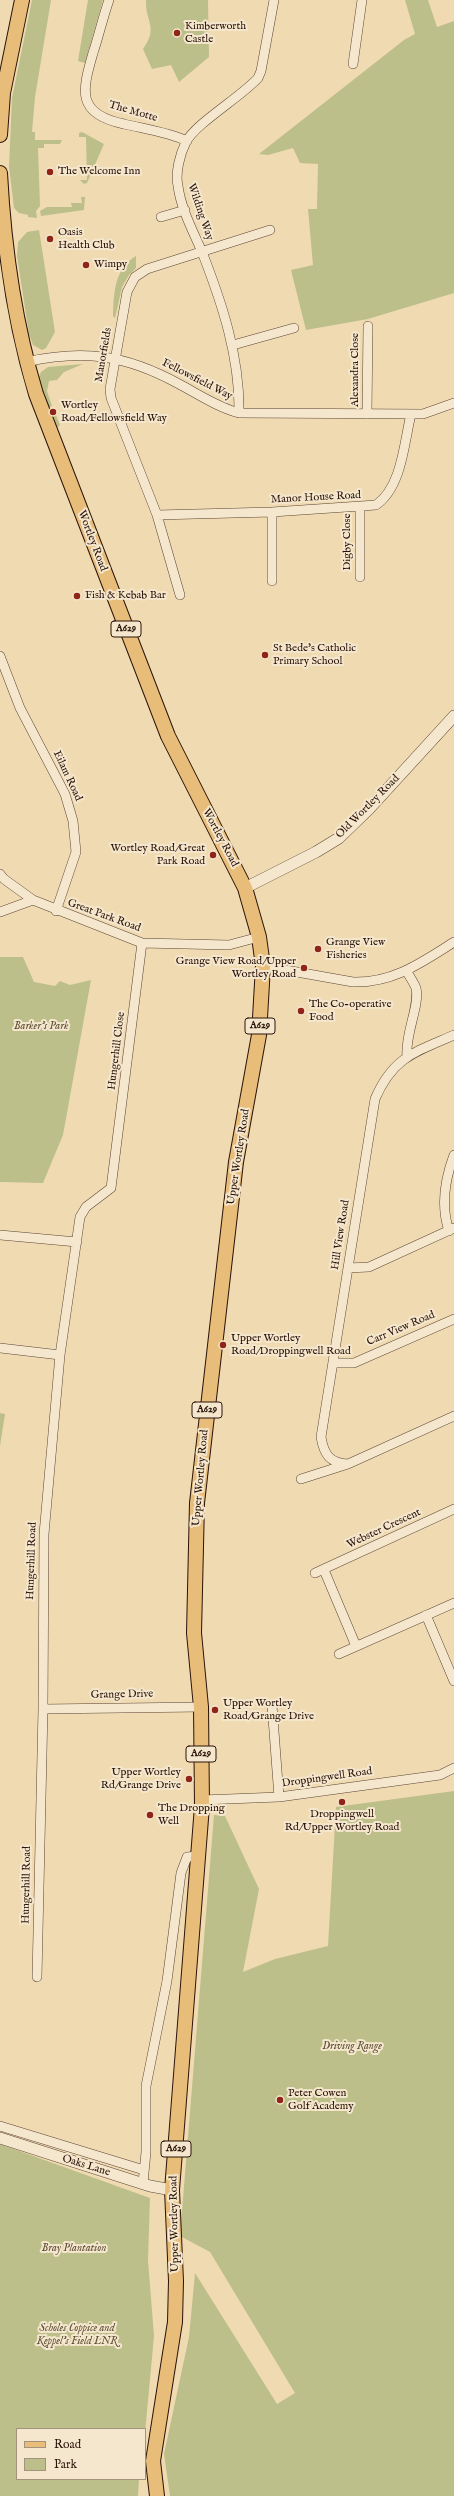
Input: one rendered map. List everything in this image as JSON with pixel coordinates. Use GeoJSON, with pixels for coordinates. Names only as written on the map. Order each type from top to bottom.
{"type":"FeatureCollection","features":[{"type":"Feature","properties":{"kind":"main road"},"geometry":{"type":"LineString","coordinates":[[0,134],[3,92],[22,0]]}},
{"type":"Feature","properties":{"kind":"main road","name":"Wortley Road"},"geometry":{"type":"LineString","coordinates":[[0,173],[2,232],[26,362],[53,440],[168,736],[245,888],[259,936]]}},
{"type":"Feature","properties":{"kind":"main road","name":"Upper Wortley Road"},"geometry":{"type":"LineString","coordinates":[[157,2496],[153,2461],[175,2322],[176,2280],[172,2190],[202,1800],[201,1707],[194,1632],[197,1503],[236,1162],[259,1034],[263,966],[259,936]]}},
{"type":"Feature","properties":{"kind":"street","name":"The Motte"},"geometry":{"type":"LineString","coordinates":[[109,0],[85,84],[87,101],[93,110],[110,120],[170,135],[186,142]]}},
{"type":"Feature","properties":{"kind":"street","name":"Wilding Way"},"geometry":{"type":"LineString","coordinates":[[239,412],[238,375],[233,345],[201,250],[185,210],[178,187],[177,177],[186,142],[193,133],[258,78],[261,71],[274,0]]}},
{"type":"Feature","properties":{"kind":"street"},"geometry":{"type":"LineString","coordinates":[[352,64],[362,0]]}},
{"type":"Feature","properties":{"kind":"street"},"geometry":{"type":"LineString","coordinates":[[161,217],[185,210]]}},
{"type":"Feature","properties":{"kind":"street","name":"Manorfields"},"geometry":{"type":"LineString","coordinates":[[180,595],[157,515],[111,398],[111,383],[117,358],[127,292],[135,278],[147,269],[201,250],[270,230]]}},
{"type":"Feature","properties":{"kind":"street","name":"Alexandra Close"},"geometry":{"type":"LineString","coordinates":[[367,414],[368,326]]}},
{"type":"Feature","properties":{"kind":"street"},"geometry":{"type":"LineString","coordinates":[[233,345],[294,328]]}},
{"type":"Feature","properties":{"kind":"street","name":"Fellowsfield Way"},"geometry":{"type":"LineString","coordinates":[[26,362],[82,354],[117,358],[156,372],[212,402],[239,412],[411,414],[429,413],[454,403]]}},
{"type":"Feature","properties":{"kind":"street","name":"Manor House Road"},"geometry":{"type":"LineString","coordinates":[[157,515],[360,508],[376,505],[390,491],[395,478],[411,414]]}},
{"type":"Feature","properties":{"kind":"street","name":"Digby Close"},"geometry":{"type":"LineString","coordinates":[[360,508],[360,577]]}},
{"type":"Feature","properties":{"kind":"street"},"geometry":{"type":"LineString","coordinates":[[272,512],[272,582]]}},
{"type":"Feature","properties":{"kind":"street","name":"Eilam Road"},"geometry":{"type":"LineString","coordinates":[[0,656],[20,708],[65,794],[73,821],[76,852],[56,911]]}},
{"type":"Feature","properties":{"kind":"street","name":"Old Wortley Road"},"geometry":{"type":"LineString","coordinates":[[245,888],[316,852],[339,838],[369,809],[454,716]]}},
{"type":"Feature","properties":{"kind":"street","name":"Great Park Road"},"geometry":{"type":"LineString","coordinates":[[1,878],[33,900],[56,911],[142,943],[229,945],[259,936]]}},
{"type":"Feature","properties":{"kind":"street"},"geometry":{"type":"LineString","coordinates":[[0,912],[33,900]]}},
{"type":"Feature","properties":{"kind":"street"},"geometry":{"type":"LineString","coordinates":[[263,966],[353,982],[388,979],[407,972],[454,942]]}},
{"type":"Feature","properties":{"kind":"street","name":"Hungerhill Close"},"geometry":{"type":"LineString","coordinates":[[116,1163],[142,943]]}},
{"type":"Feature","properties":{"kind":"street"},"geometry":{"type":"LineString","coordinates":[[407,972],[416,989],[416,1000],[407,1036],[407,1056]]}},
{"type":"Feature","properties":{"kind":"street","name":"Hill View Road"},"geometry":{"type":"LineString","coordinates":[[348,1464],[337,1463],[330,1460],[324,1450],[322,1437],[375,1099],[384,1078],[407,1056],[454,1035]]}},
{"type":"Feature","properties":{"kind":"street"},"geometry":{"type":"LineString","coordinates":[[348,1268],[369,1267],[452,1230],[444,1216],[444,1198],[454,1155]]}},
{"type":"Feature","properties":{"kind":"street","name":"Hungerhill Road"},"geometry":{"type":"LineString","coordinates":[[37,1977],[43,1709],[44,1534],[60,1355],[80,1217],[86,1207],[111,1188],[116,1163]]}},
{"type":"Feature","properties":{"kind":"street"},"geometry":{"type":"LineString","coordinates":[[0,1235],[77,1242]]}},
{"type":"Feature","properties":{"kind":"street","name":"Carr View Road"},"geometry":{"type":"LineString","coordinates":[[334,1363],[354,1363],[454,1319]]}},
{"type":"Feature","properties":{"kind":"street"},"geometry":{"type":"LineString","coordinates":[[0,1348],[60,1355]]}},
{"type":"Feature","properties":{"kind":"street"},"geometry":{"type":"LineString","coordinates":[[302,1479],[348,1464],[454,1416]]}},
{"type":"Feature","properties":{"kind":"street","name":"Webster Crescent"},"geometry":{"type":"LineString","coordinates":[[356,1646],[320,1571],[454,1509]]}},
{"type":"Feature","properties":{"kind":"street"},"geometry":{"type":"LineString","coordinates":[[339,1654],[454,1603]]}},
{"type":"Feature","properties":{"kind":"street"},"geometry":{"type":"LineString","coordinates":[[426,1616],[454,1681]]}},
{"type":"Feature","properties":{"kind":"street"},"geometry":{"type":"LineString","coordinates":[[272,1704],[279,1797]]}},
{"type":"Feature","properties":{"kind":"street","name":"Grange Drive"},"geometry":{"type":"LineString","coordinates":[[43,1709],[184,1706],[201,1707]]}},
{"type":"Feature","properties":{"kind":"street","name":"Droppingwell Road"},"geometry":{"type":"LineString","coordinates":[[202,1800],[279,1797],[440,1775],[454,1768]]}},
{"type":"Feature","properties":{"kind":"street"},"geometry":{"type":"LineString","coordinates":[[142,2183],[144,2170],[146,2086],[166,1981],[181,1873],[187,1857],[198,1856]]}},
{"type":"Feature","properties":{"kind":"street"},"geometry":{"type":"LineString","coordinates":[[0,2126],[144,2170]]}},
{"type":"Feature","properties":{"kind":"street","name":"Oaks Lane"},"geometry":{"type":"LineString","coordinates":[[0,2138],[142,2183],[172,2190]]}},
{"type":"Feature","properties":{"kind":"green space"},"geometry":{"type":"Polygon","coordinates":[[[32,0],[51,0],[35,97],[32,132],[35,132],[35,140],[62,140],[60,144],[44,144],[44,148],[38,148],[40,206],[36,211],[37,218],[28,217],[28,215],[19,213],[14,208],[9,167],[12,98],[32,0]]]}},
{"type":"Feature","properties":{"kind":"green space"},"geometry":{"type":"Polygon","coordinates":[[[88,0],[103,0],[85,63],[78,61],[88,0]]]}},
{"type":"Feature","properties":{"kind":"green space"},"geometry":{"type":"Polygon","coordinates":[[[146,0],[208,0],[209,57],[179,82],[171,65],[152,69],[143,49],[148,41],[151,30],[146,8],[146,0]]]}},
{"type":"Feature","properties":{"kind":"green space"},"geometry":{"type":"Polygon","coordinates":[[[405,0],[428,0],[437,27],[454,21],[454,293],[368,319],[306,330],[291,270],[313,265],[308,209],[317,209],[318,164],[300,163],[293,148],[268,155],[259,154],[404,40],[415,34],[405,0]]]}},
{"type":"Feature","properties":{"kind":"green space"},"geometry":{"type":"Polygon","coordinates":[[[82,132],[104,144],[87,183],[84,184],[80,180],[87,180],[86,137],[79,137],[79,133],[82,132]]]}},
{"type":"Feature","properties":{"kind":"green space"},"geometry":{"type":"Polygon","coordinates":[[[81,197],[85,197],[84,210],[41,216],[40,211],[47,207],[72,207],[71,203],[82,203],[81,197]]]}},
{"type":"Feature","properties":{"kind":"green space"},"geometry":{"type":"Polygon","coordinates":[[[39,230],[55,332],[46,348],[42,350],[33,345],[29,334],[17,256],[18,242],[27,232],[39,230]]]}},
{"type":"Feature","properties":{"kind":"green space"},"geometry":{"type":"Polygon","coordinates":[[[136,256],[136,268],[129,275],[122,287],[115,318],[113,316],[113,307],[119,275],[129,261],[136,256]]]}},
{"type":"Feature","properties":{"kind":"green space"},"geometry":{"type":"Polygon","coordinates":[[[83,364],[64,372],[57,380],[49,381],[47,391],[52,406],[49,407],[38,379],[41,372],[48,367],[83,364]]]}},
{"type":"Feature","properties":{"kind":"green space"},"geometry":{"type":"Polygon","coordinates":[[[53,408],[60,425],[57,428],[49,409],[53,408]]]}},
{"type":"Feature","properties":{"kind":"green space","name":"Barker's Park"},"geometry":{"type":"Polygon","coordinates":[[[0,957],[23,957],[34,982],[55,986],[60,981],[70,985],[91,980],[63,1135],[43,1183],[0,1182],[0,957]]]}},
{"type":"Feature","properties":{"kind":"green space"},"geometry":{"type":"Polygon","coordinates":[[[0,1413],[5,1414],[0,1446],[0,1413]]]}},
{"type":"Feature","properties":{"kind":"green space","name":"Driving Range"},"geometry":{"type":"Polygon","coordinates":[[[454,1791],[454,2496],[170,2496],[164,2454],[189,2337],[195,2273],[277,2404],[295,2393],[210,2252],[180,2236],[214,1815],[225,1816],[259,1889],[243,1972],[275,1959],[328,1946],[336,1807],[454,1791]]]}},
{"type":"Feature","properties":{"kind":"green space","name":"Scholes Coppice and Keppel's Field LNR"},"geometry":{"type":"Polygon","coordinates":[[[0,2144],[150,2198],[148,2260],[154,2336],[145,2428],[16,2428],[16,2480],[139,2480],[138,2496],[0,2496],[0,2144]]]}},
{"type":"Feature","properties":{"kind":"place","name":"Kimberworth Castle"},"geometry":{"type":"Point","coordinates":[177,33]}},
{"type":"Feature","properties":{"kind":"place","name":"The Welcome Inn"},"geometry":{"type":"Point","coordinates":[50,172]}},
{"type":"Feature","properties":{"kind":"place","name":"Oasis Health Club"},"geometry":{"type":"Point","coordinates":[50,239]}},
{"type":"Feature","properties":{"kind":"place","name":"Wimpy"},"geometry":{"type":"Point","coordinates":[86,265]}},
{"type":"Feature","properties":{"kind":"place","name":"Wortley Road/Fellowsfield Way"},"geometry":{"type":"Point","coordinates":[53,412]}},
{"type":"Feature","properties":{"kind":"place","name":"Fish & Kebab Bar"},"geometry":{"type":"Point","coordinates":[77,596]}},
{"type":"Feature","properties":{"kind":"place","name":"St Bede's Catholic Primary School"},"geometry":{"type":"Point","coordinates":[265,655]}},
{"type":"Feature","properties":{"kind":"place","name":"Wortley Road/Great Park Road"},"geometry":{"type":"Point","coordinates":[213,855]}},
{"type":"Feature","properties":{"kind":"place","name":"Grange View Fisheries"},"geometry":{"type":"Point","coordinates":[318,949]}},
{"type":"Feature","properties":{"kind":"place","name":"Grange View Road/Upper Wortley Road"},"geometry":{"type":"Point","coordinates":[304,968]}},
{"type":"Feature","properties":{"kind":"place","name":"The Co-operative Food"},"geometry":{"type":"Point","coordinates":[301,1011]}},
{"type":"Feature","properties":{"kind":"place","name":"Upper Wortley Road/Droppingwell Road"},"geometry":{"type":"Point","coordinates":[223,1345]}},
{"type":"Feature","properties":{"kind":"place","name":"Upper Wortley Road/Grange Drive"},"geometry":{"type":"Point","coordinates":[215,1710]}},
{"type":"Feature","properties":{"kind":"place","name":"Upper Wortley Rd/Grange Drive"},"geometry":{"type":"Point","coordinates":[189,1779]}},
{"type":"Feature","properties":{"kind":"place","name":"Droppingwell Rd/Upper Wortley Road"},"geometry":{"type":"Point","coordinates":[342,1802]}},
{"type":"Feature","properties":{"kind":"place","name":"The Dropping Well"},"geometry":{"type":"Point","coordinates":[150,1815]}},
{"type":"Feature","properties":{"kind":"place","name":"Peter Cowen Golf Academy"},"geometry":{"type":"Point","coordinates":[280,2100]}},
{"type":"Feature","properties":{"kind":"park label","name":"Bray Plantation"},"geometry":{"type":"Point","coordinates":[74,2249]}}]}
